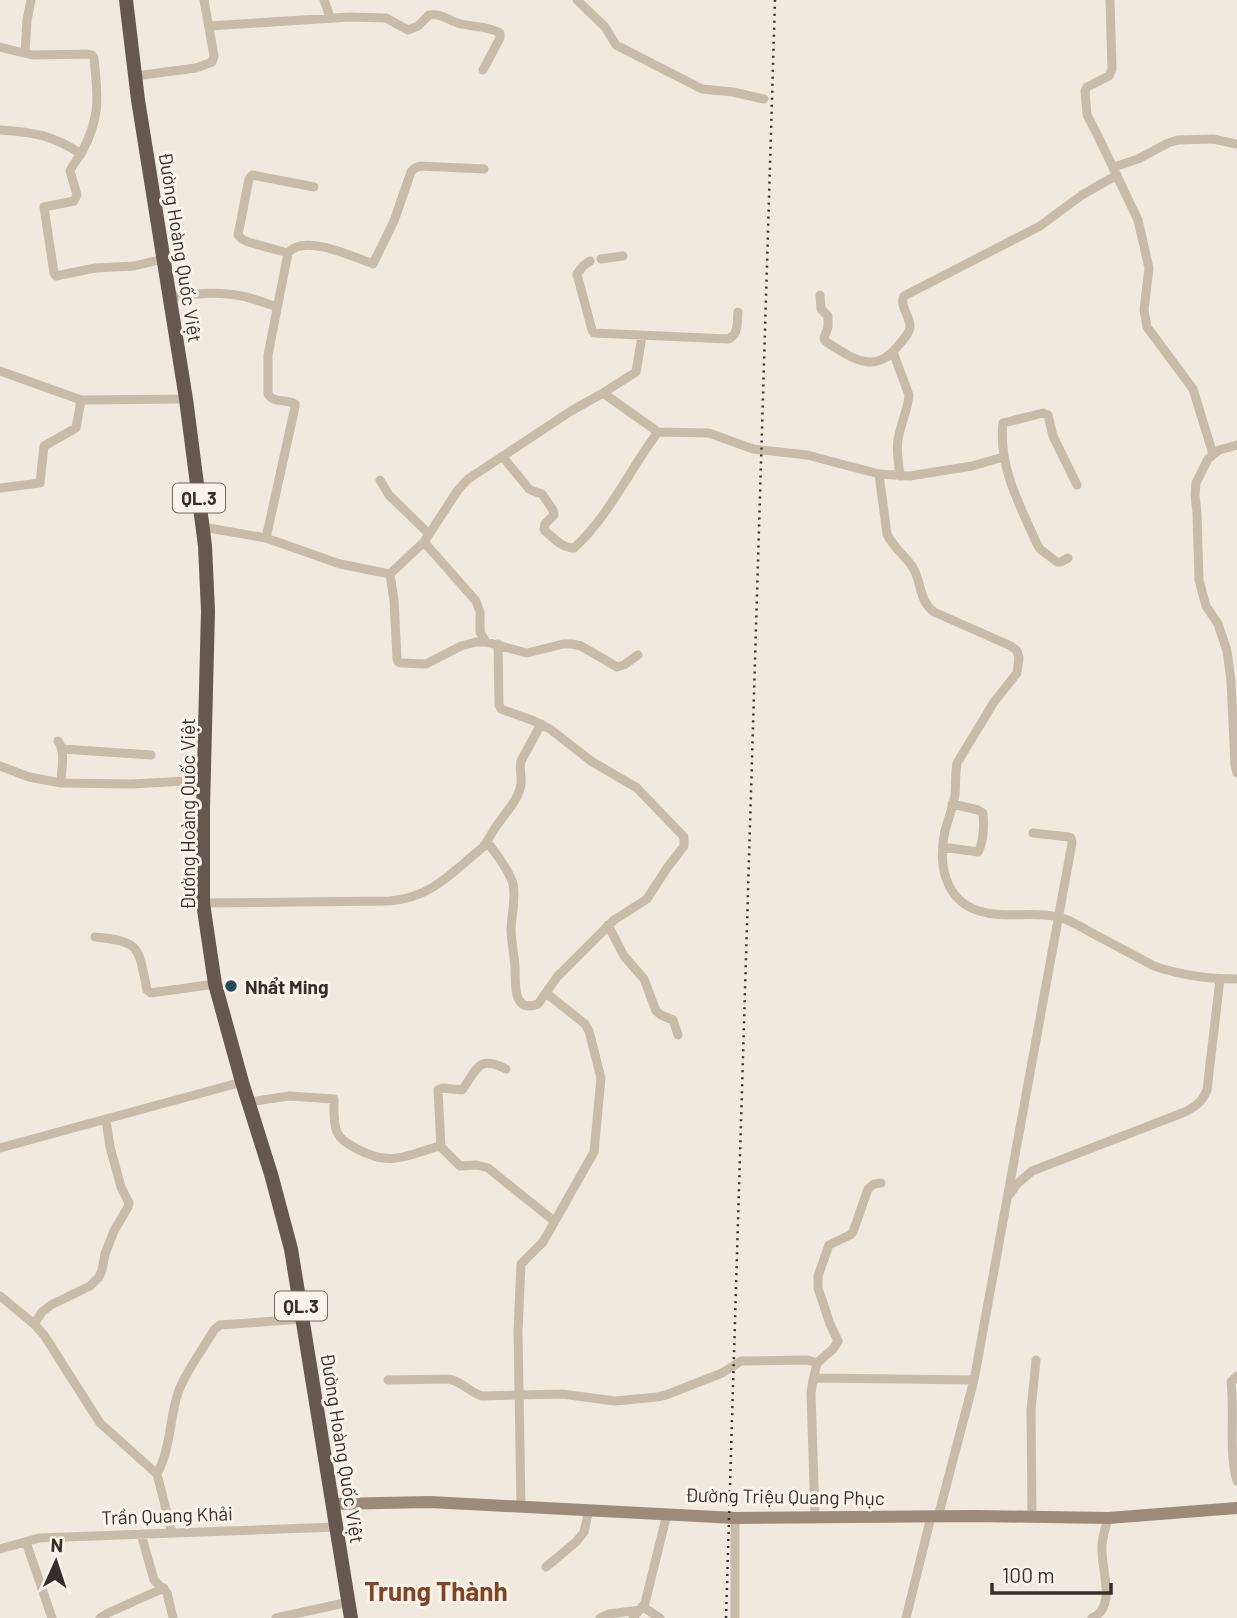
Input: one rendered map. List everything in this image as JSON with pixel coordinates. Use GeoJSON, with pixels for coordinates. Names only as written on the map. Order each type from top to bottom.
{"type":"FeatureCollection","features":[{"type":"Feature","properties":{"kind":"highway","name":"Đường Hoàng Quốc Việt"},"geometry":{"type":"LineString","coordinates":[[126,0],[203,527],[208,611],[203,902],[215,985],[291,1249],[351,1618]]}},
{"type":"Feature","properties":{"kind":"main road","name":"Đường Triệu Quang Phục"},"geometry":{"type":"LineString","coordinates":[[332,1504],[430,1502],[735,1518],[1108,1518],[1237,1508]]}},
{"type":"Feature","properties":{"kind":"street"},"geometry":{"type":"LineString","coordinates":[[25,53],[31,0]]}},
{"type":"Feature","properties":{"kind":"street"},"geometry":{"type":"LineString","coordinates":[[135,76],[196,68],[212,62],[214,56],[204,0]]}},
{"type":"Feature","properties":{"kind":"street"},"geometry":{"type":"LineString","coordinates":[[324,0],[330,18]]}},
{"type":"Feature","properties":{"kind":"street"},"geometry":{"type":"LineString","coordinates":[[577,0],[605,27],[617,45],[702,89],[764,99]]}},
{"type":"Feature","properties":{"kind":"street"},"geometry":{"type":"LineString","coordinates":[[1110,0],[1111,73],[1087,87],[1084,95],[1089,120],[1135,211],[1149,268],[1144,310],[1147,327],[1193,389],[1213,454]]}},
{"type":"Feature","properties":{"kind":"street"},"geometry":{"type":"LineString","coordinates":[[209,26],[349,16],[386,18],[412,30],[429,15],[442,15],[457,23],[500,33],[483,70]]}},
{"type":"Feature","properties":{"kind":"street"},"geometry":{"type":"LineString","coordinates":[[0,47],[42,55],[88,54],[94,58],[96,116],[81,154],[70,171],[76,198],[74,201],[44,207],[56,276],[94,268],[134,266],[163,258]]}},
{"type":"Feature","properties":{"kind":"street"},"geometry":{"type":"LineString","coordinates":[[0,130],[44,135],[81,154]]}},
{"type":"Feature","properties":{"kind":"street"},"geometry":{"type":"LineString","coordinates":[[820,295],[821,309],[828,316],[825,341],[856,360],[879,361],[893,352],[909,331],[902,303],[904,296],[1040,226],[1116,171],[1168,143],[1178,140],[1213,139],[1237,144]]}},
{"type":"Feature","properties":{"kind":"street"},"geometry":{"type":"LineString","coordinates":[[266,538],[295,407],[293,402],[276,400],[268,394],[268,355],[288,253],[291,248],[306,245],[342,252],[373,264],[415,168],[484,169]]}},
{"type":"Feature","properties":{"kind":"street"},"geometry":{"type":"LineString","coordinates":[[288,253],[248,242],[238,235],[249,179],[252,175],[314,187]]}},
{"type":"Feature","properties":{"kind":"street"},"geometry":{"type":"LineString","coordinates":[[601,259],[623,256]]}},
{"type":"Feature","properties":{"kind":"street"},"geometry":{"type":"LineString","coordinates":[[590,261],[577,274],[592,330],[597,334],[727,339],[736,333],[738,312]]}},
{"type":"Feature","properties":{"kind":"street"},"geometry":{"type":"LineString","coordinates":[[169,297],[222,293],[243,296],[277,307]]}},
{"type":"Feature","properties":{"kind":"street"},"geometry":{"type":"LineString","coordinates":[[390,574],[426,538],[463,484],[571,411],[636,372],[642,336]]}},
{"type":"Feature","properties":{"kind":"street"},"geometry":{"type":"LineString","coordinates":[[893,352],[909,394],[898,440],[900,476]]}},
{"type":"Feature","properties":{"kind":"street"},"geometry":{"type":"LineString","coordinates":[[0,370],[81,400],[186,399]]}},
{"type":"Feature","properties":{"kind":"street"},"geometry":{"type":"LineString","coordinates":[[603,393],[659,432],[709,433],[753,449],[816,457],[879,474],[900,476],[972,466],[1003,457]]}},
{"type":"Feature","properties":{"kind":"street"},"geometry":{"type":"LineString","coordinates":[[0,488],[40,483],[44,446],[76,428],[81,400]]}},
{"type":"Feature","properties":{"kind":"street"},"geometry":{"type":"LineString","coordinates":[[1068,558],[1057,562],[1037,544],[1019,504],[1003,457],[1003,423],[1045,413],[1048,415],[1056,443],[1077,485]]}},
{"type":"Feature","properties":{"kind":"street"},"geometry":{"type":"LineString","coordinates":[[502,456],[529,489],[542,494],[553,510],[554,515],[545,524],[545,531],[571,549],[575,548],[603,514],[659,432]]}},
{"type":"Feature","properties":{"kind":"street"},"geometry":{"type":"LineString","coordinates":[[1237,445],[1213,454],[1208,459],[1195,489],[1198,571],[1206,606],[1218,624],[1227,651],[1237,773]]}},
{"type":"Feature","properties":{"kind":"street"},"geometry":{"type":"LineString","coordinates":[[879,474],[887,534],[912,566],[923,601],[934,612],[1011,646],[1017,651],[1019,658],[1017,673],[994,702],[957,763],[955,792],[944,833],[942,861],[945,879],[953,894],[963,904],[978,911],[1069,920],[1154,966],[1220,979],[1237,979]]}},
{"type":"Feature","properties":{"kind":"street"},"geometry":{"type":"LineString","coordinates":[[380,480],[388,495],[476,601],[480,612],[480,632],[486,642]]}},
{"type":"Feature","properties":{"kind":"street"},"geometry":{"type":"LineString","coordinates":[[203,527],[266,538],[340,564],[390,574]]}},
{"type":"Feature","properties":{"kind":"street"},"geometry":{"type":"LineString","coordinates":[[390,574],[398,662],[401,663],[426,664],[461,646],[476,642],[498,644],[527,653],[572,644],[581,646],[617,667],[638,655]]}},
{"type":"Feature","properties":{"kind":"street"},"geometry":{"type":"LineString","coordinates":[[487,841],[513,884],[511,934],[516,996],[520,1001],[533,1006],[608,925],[619,915],[647,899],[684,846],[684,837],[637,788],[592,761],[559,734],[501,709],[498,644]]}},
{"type":"Feature","properties":{"kind":"street"},"geometry":{"type":"LineString","coordinates":[[203,902],[402,900],[416,897],[438,885],[483,847],[521,786],[521,761],[541,724]]}},
{"type":"Feature","properties":{"kind":"street"},"geometry":{"type":"LineString","coordinates":[[61,783],[60,745],[151,755]]}},
{"type":"Feature","properties":{"kind":"street"},"geometry":{"type":"LineString","coordinates":[[0,766],[29,777],[61,783],[132,784],[204,780]]}},
{"type":"Feature","properties":{"kind":"street"},"geometry":{"type":"LineString","coordinates":[[943,846],[978,852],[981,842],[984,813],[952,804]]}},
{"type":"Feature","properties":{"kind":"street"},"geometry":{"type":"LineString","coordinates":[[906,1618],[974,1380],[1072,840],[1069,837],[1032,833]]}},
{"type":"Feature","properties":{"kind":"street"},"geometry":{"type":"LineString","coordinates":[[608,925],[624,956],[644,979],[656,1011],[673,1020],[678,1035]]}},
{"type":"Feature","properties":{"kind":"street"},"geometry":{"type":"LineString","coordinates":[[95,937],[117,939],[136,948],[149,992],[215,985]]}},
{"type":"Feature","properties":{"kind":"street"},"geometry":{"type":"LineString","coordinates":[[1007,1198],[1017,1184],[1032,1171],[1197,1105],[1207,1090],[1220,979]]}},
{"type":"Feature","properties":{"kind":"street"},"geometry":{"type":"LineString","coordinates":[[521,1507],[520,1270],[524,1259],[539,1247],[593,1157],[601,1078],[585,1024],[546,993]]}},
{"type":"Feature","properties":{"kind":"street"},"geometry":{"type":"LineString","coordinates":[[506,1069],[491,1062],[485,1063],[477,1068],[462,1090],[438,1090],[441,1147],[460,1166],[477,1165],[488,1168],[554,1221]]}},
{"type":"Feature","properties":{"kind":"street"},"geometry":{"type":"LineString","coordinates":[[0,1148],[242,1082]]}},
{"type":"Feature","properties":{"kind":"street"},"geometry":{"type":"LineString","coordinates":[[250,1102],[289,1096],[334,1099],[335,1126],[341,1140],[381,1159],[392,1160],[441,1147]]}},
{"type":"Feature","properties":{"kind":"street"},"geometry":{"type":"LineString","coordinates":[[34,1324],[51,1305],[90,1286],[99,1277],[114,1231],[128,1207],[129,1203],[121,1187],[110,1147],[106,1120]]}},
{"type":"Feature","properties":{"kind":"street"},"geometry":{"type":"LineString","coordinates":[[815,1517],[811,1393],[817,1363],[838,1341],[817,1282],[826,1252],[832,1242],[853,1232],[868,1189],[874,1184],[881,1184]]}},
{"type":"Feature","properties":{"kind":"street"},"geometry":{"type":"LineString","coordinates":[[0,1296],[34,1324],[51,1345],[100,1423],[157,1474],[172,1533]]}},
{"type":"Feature","properties":{"kind":"street"},"geometry":{"type":"LineString","coordinates":[[157,1474],[169,1441],[178,1392],[215,1328],[220,1325],[303,1319]]}},
{"type":"Feature","properties":{"kind":"street"},"geometry":{"type":"LineString","coordinates":[[388,1380],[448,1379],[462,1383],[482,1396],[562,1394],[615,1401],[666,1395],[722,1373],[741,1361],[807,1360],[817,1363]]}},
{"type":"Feature","properties":{"kind":"street"},"geometry":{"type":"LineString","coordinates":[[1032,1517],[1031,1410],[1036,1360]]}},
{"type":"Feature","properties":{"kind":"street"},"geometry":{"type":"LineString","coordinates":[[1237,1376],[1231,1382],[1234,1406],[1232,1454],[1237,1481]]}},
{"type":"Feature","properties":{"kind":"street"},"geometry":{"type":"LineString","coordinates":[[813,1380],[974,1380]]}},
{"type":"Feature","properties":{"kind":"street"},"geometry":{"type":"LineString","coordinates":[[546,1567],[584,1532],[589,1510]]}},
{"type":"Feature","properties":{"kind":"street"},"geometry":{"type":"LineString","coordinates":[[633,1618],[645,1603],[667,1514]]}},
{"type":"Feature","properties":{"kind":"street"},"geometry":{"type":"LineString","coordinates":[[735,1518],[735,1618]]}},
{"type":"Feature","properties":{"kind":"street"},"geometry":{"type":"LineString","coordinates":[[1092,1618],[1102,1612],[1105,1605],[1102,1544],[1108,1518]]}},
{"type":"Feature","properties":{"kind":"street","name":"Trần Quang Khải"},"geometry":{"type":"LineString","coordinates":[[0,1549],[39,1538],[336,1527]]}},
{"type":"Feature","properties":{"kind":"street"},"geometry":{"type":"LineString","coordinates":[[141,1534],[155,1580],[167,1593],[173,1618]]}},
{"type":"Feature","properties":{"kind":"street"},"geometry":{"type":"LineString","coordinates":[[26,1542],[52,1618]]}},
{"type":"Feature","properties":{"kind":"street"},"geometry":{"type":"LineString","coordinates":[[100,1618],[164,1588]]}},
{"type":"Feature","properties":{"kind":"street"},"geometry":{"type":"LineString","coordinates":[[276,1618],[349,1602]]}},
{"type":"Feature","properties":{"kind":"street"},"geometry":{"type":"LineString","coordinates":[[600,1618],[641,1609],[660,1618]]}},
{"type":"Feature","properties":{"kind":"railway"},"geometry":{"type":"LineString","coordinates":[[726,1618],[775,0]]}},
{"type":"Feature","properties":{"kind":"place","name":"Nhẩt Ming"},"geometry":{"type":"Point","coordinates":[231,986]}},
{"type":"Feature","properties":{"kind":"district","name":"Trung Thành"},"geometry":{"type":"Point","coordinates":[436,1590]}}]}
